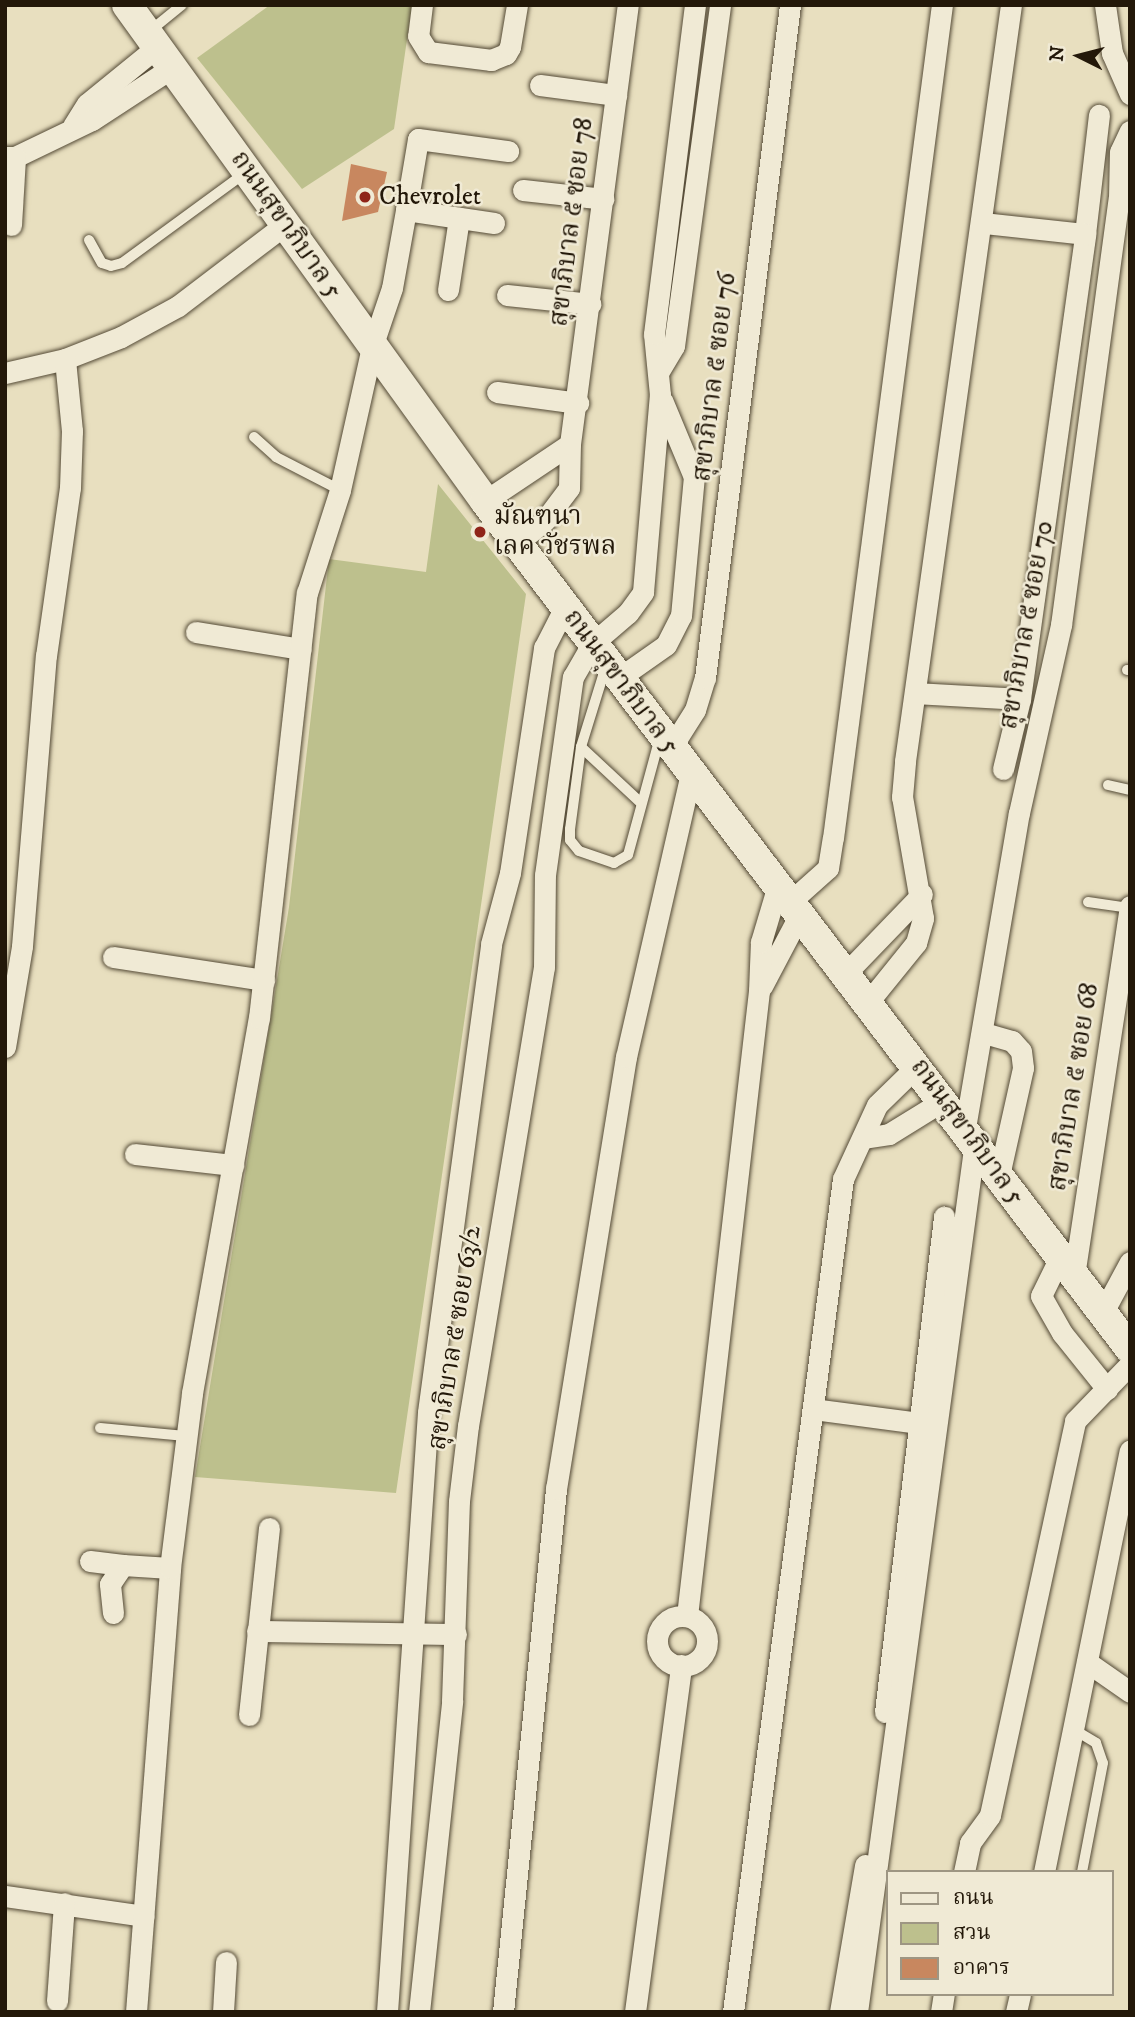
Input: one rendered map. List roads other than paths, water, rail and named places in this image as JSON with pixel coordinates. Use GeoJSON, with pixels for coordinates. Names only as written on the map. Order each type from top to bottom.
{"type":"FeatureCollection","features":[{"type":"Feature","properties":{"kind":"main road","name":"ถนนสุขาภิบาล 5"},"geometry":{"type":"LineString","coordinates":[[127,5],[249,170],[372,347],[485,502],[691,774],[918,1065],[1130,1349]]}},
{"type":"Feature","properties":{"kind":"street"},"geometry":{"type":"LineString","coordinates":[[422,5],[418,36],[428,52],[491,60],[506,54],[510,47],[517,5]]}},
{"type":"Feature","properties":{"kind":"street","name":"สุขาภิบาล ๕ ซอย 78"},"geometry":{"type":"LineString","coordinates":[[517,543],[545,520],[569,488],[570,444],[592,304],[615,95],[628,5]]}},
{"type":"Feature","properties":{"kind":"street","name":"สุขาภิบาล ๕ ซอย 76"},"geometry":{"type":"LineString","coordinates":[[666,741],[695,710],[705,678],[790,5]]}},
{"type":"Feature","properties":{"kind":"street"},"geometry":{"type":"LineString","coordinates":[[687,1616],[759,991],[761,942],[789,900],[828,868],[942,5]]}},
{"type":"Feature","properties":{"kind":"street"},"geometry":{"type":"LineString","coordinates":[[869,1001],[916,943],[923,918],[922,894],[902,797],[984,223],[1011,5]]}},
{"type":"Feature","properties":{"kind":"street"},"geometry":{"type":"LineString","coordinates":[[1105,5],[1112,53],[1130,94]]}},
{"type":"Feature","properties":{"kind":"street"},"geometry":{"type":"LineString","coordinates":[[606,662],[628,613],[643,592],[660,395],[659,371],[674,346],[708,6]]}},
{"type":"Feature","properties":{"kind":"street"},"geometry":{"type":"LineString","coordinates":[[11,225],[10,157],[92,120],[160,49]]}},
{"type":"Feature","properties":{"kind":"street"},"geometry":{"type":"LineString","coordinates":[[540,85],[615,95]]}},
{"type":"Feature","properties":{"kind":"street"},"geometry":{"type":"LineString","coordinates":[[1003,769],[1020,699],[1086,234],[1100,115]]}},
{"type":"Feature","properties":{"kind":"street","name":"สุขาภิบาล ๕ ซอย 70"},"geometry":{"type":"LineString","coordinates":[[857,2012],[984,1033],[1019,813],[1061,625],[1119,198],[1120,152],[1130,131]]}},
{"type":"Feature","properties":{"kind":"street"},"geometry":{"type":"LineString","coordinates":[[136,2012],[170,1567],[186,1436],[264,980],[301,649],[313,569],[340,490],[372,347],[392,288],[418,139],[508,151]]}},
{"type":"Feature","properties":{"kind":"street"},"geometry":{"type":"LineString","coordinates":[[523,190],[604,199]]}},
{"type":"Feature","properties":{"kind":"street"},"geometry":{"type":"LineString","coordinates":[[406,210],[494,223]]}},
{"type":"Feature","properties":{"kind":"street"},"geometry":{"type":"LineString","coordinates":[[448,290],[459,218]]}},
{"type":"Feature","properties":{"kind":"street"},"geometry":{"type":"LineString","coordinates":[[5,373],[65,359],[121,337],[178,306],[287,223]]}},
{"type":"Feature","properties":{"kind":"street"},"geometry":{"type":"LineString","coordinates":[[984,223],[1086,234]]}},
{"type":"Feature","properties":{"kind":"street"},"geometry":{"type":"LineString","coordinates":[[507,295],[592,304]]}},
{"type":"Feature","properties":{"kind":"street"},"geometry":{"type":"LineString","coordinates":[[5,1047],[22,946],[46,656],[70,488],[72,431],[65,359]]}},
{"type":"Feature","properties":{"kind":"street"},"geometry":{"type":"LineString","coordinates":[[497,392],[578,403]]}},
{"type":"Feature","properties":{"kind":"street"},"geometry":{"type":"LineString","coordinates":[[544,648],[573,677],[606,662],[666,645],[681,616],[694,477],[660,395]]}},
{"type":"Feature","properties":{"kind":"street"},"geometry":{"type":"LineString","coordinates":[[485,502],[570,444]]}},
{"type":"Feature","properties":{"kind":"street"},"geometry":{"type":"LineString","coordinates":[[387,2012],[430,1398],[491,944],[510,873],[544,648],[565,607]]}},
{"type":"Feature","properties":{"kind":"street"},"geometry":{"type":"LineString","coordinates":[[196,632],[301,649]]}},
{"type":"Feature","properties":{"kind":"street","name":"สุขาภิบาล ๕ ซอย 63/2"},"geometry":{"type":"LineString","coordinates":[[419,2012],[456,1634],[459,1501],[544,967],[545,875],[573,677]]}},
{"type":"Feature","properties":{"kind":"street"},"geometry":{"type":"LineString","coordinates":[[916,693],[1020,699]]}},
{"type":"Feature","properties":{"kind":"street"},"geometry":{"type":"LineString","coordinates":[[503,2012],[556,1489],[626,1057],[691,774]]}},
{"type":"Feature","properties":{"kind":"street"},"geometry":{"type":"LineString","coordinates":[[510,873],[545,875]]}},
{"type":"Feature","properties":{"kind":"street"},"geometry":{"type":"LineString","coordinates":[[847,972],[922,894]]}},
{"type":"Feature","properties":{"kind":"street"},"geometry":{"type":"LineString","coordinates":[[759,991],[789,900]]}},
{"type":"Feature","properties":{"kind":"street","name":"สุขาภิบาล ๕ ซอย 68"},"geometry":{"type":"LineString","coordinates":[[1107,1389],[1062,1333],[1041,1296],[1067,1266],[1130,907]]}},
{"type":"Feature","properties":{"kind":"street"},"geometry":{"type":"LineString","coordinates":[[113,957],[264,980]]}},
{"type":"Feature","properties":{"kind":"street"},"geometry":{"type":"LineString","coordinates":[[984,1033],[1012,1041],[1022,1059],[999,1175]]}},
{"type":"Feature","properties":{"kind":"street"},"geometry":{"type":"LineString","coordinates":[[733,2012],[843,1179],[852,1154],[864,1138],[877,1105],[918,1065]]}},
{"type":"Feature","properties":{"kind":"street"},"geometry":{"type":"LineString","coordinates":[[864,1138],[889,1134],[944,1100]]}},
{"type":"Feature","properties":{"kind":"street"},"geometry":{"type":"LineString","coordinates":[[135,1154],[233,1165]]}},
{"type":"Feature","properties":{"kind":"street"},"geometry":{"type":"LineString","coordinates":[[840,2012],[872,1823],[944,1217]]}},
{"type":"Feature","properties":{"kind":"street"},"geometry":{"type":"LineString","coordinates":[[1102,1314],[1130,1262]]}},
{"type":"Feature","properties":{"kind":"street"},"geometry":{"type":"LineString","coordinates":[[964,1870],[970,1843],[990,1815],[1075,1421],[1130,1364]]}},
{"type":"Feature","properties":{"kind":"street"},"geometry":{"type":"LineString","coordinates":[[813,1409],[920,1423]]}},
{"type":"Feature","properties":{"kind":"street"},"geometry":{"type":"LineString","coordinates":[[1044,1870],[1130,1451]]}},
{"type":"Feature","properties":{"kind":"street"},"geometry":{"type":"LineString","coordinates":[[249,1715],[269,1528]]}},
{"type":"Feature","properties":{"kind":"street"},"geometry":{"type":"LineString","coordinates":[[90,1562],[170,1567]]}},
{"type":"Feature","properties":{"kind":"street"},"geometry":{"type":"LineString","coordinates":[[113,1613],[110,1584],[123,1565]]}},
{"type":"Feature","properties":{"kind":"street"},"geometry":{"type":"LineString","coordinates":[[687,1616],[701,1624],[706,1647],[697,1661],[681,1665],[662,1655],[658,1634],[672,1618],[687,1616]]}},
{"type":"Feature","properties":{"kind":"street"},"geometry":{"type":"LineString","coordinates":[[257,1631],[456,1634]]}},
{"type":"Feature","properties":{"kind":"street"},"geometry":{"type":"LineString","coordinates":[[1087,1662],[1130,1692]]}},
{"type":"Feature","properties":{"kind":"street"},"geometry":{"type":"LineString","coordinates":[[635,2012],[681,1665]]}},
{"type":"Feature","properties":{"kind":"street"},"geometry":{"type":"LineString","coordinates":[[5,1896],[144,1916]]}},
{"type":"Feature","properties":{"kind":"street"},"geometry":{"type":"LineString","coordinates":[[57,2001],[64,1903]]}},
{"type":"Feature","properties":{"kind":"street"},"geometry":{"type":"LineString","coordinates":[[223,2012],[226,1962]]}},
{"type":"Feature","properties":{"kind":"lane"},"geometry":{"type":"LineString","coordinates":[[160,49],[181,5]]}},
{"type":"Feature","properties":{"kind":"lane"},"geometry":{"type":"LineString","coordinates":[[89,240],[103,263],[111,266],[122,263],[249,170]]}},
{"type":"Feature","properties":{"kind":"lane"},"geometry":{"type":"LineString","coordinates":[[254,437],[276,457],[340,490]]}},
{"type":"Feature","properties":{"kind":"lane"},"geometry":{"type":"LineString","coordinates":[[606,662],[581,747],[570,829],[573,846],[621,861],[628,855],[639,802],[666,741]]}},
{"type":"Feature","properties":{"kind":"lane"},"geometry":{"type":"LineString","coordinates":[[581,747],[639,802]]}},
{"type":"Feature","properties":{"kind":"lane"},"geometry":{"type":"LineString","coordinates":[[1108,785],[1130,790]]}},
{"type":"Feature","properties":{"kind":"lane"},"geometry":{"type":"LineString","coordinates":[[1088,902],[1130,907]]}},
{"type":"Feature","properties":{"kind":"lane"},"geometry":{"type":"LineString","coordinates":[[100,1427],[186,1436]]}},
{"type":"Feature","properties":{"kind":"lane"},"geometry":{"type":"LineString","coordinates":[[1073,1729],[1096,1743],[1103,1763],[1082,1870]]}},
{"type":"Feature","properties":{"kind":"place","name":"Chevrolet"},"geometry":{"type":"Point","coordinates":[365,197]}},
{"type":"Feature","properties":{"kind":"place","name":"มัณฑนา เลค วัชรพล"},"geometry":{"type":"Point","coordinates":[480,532]}}]}
